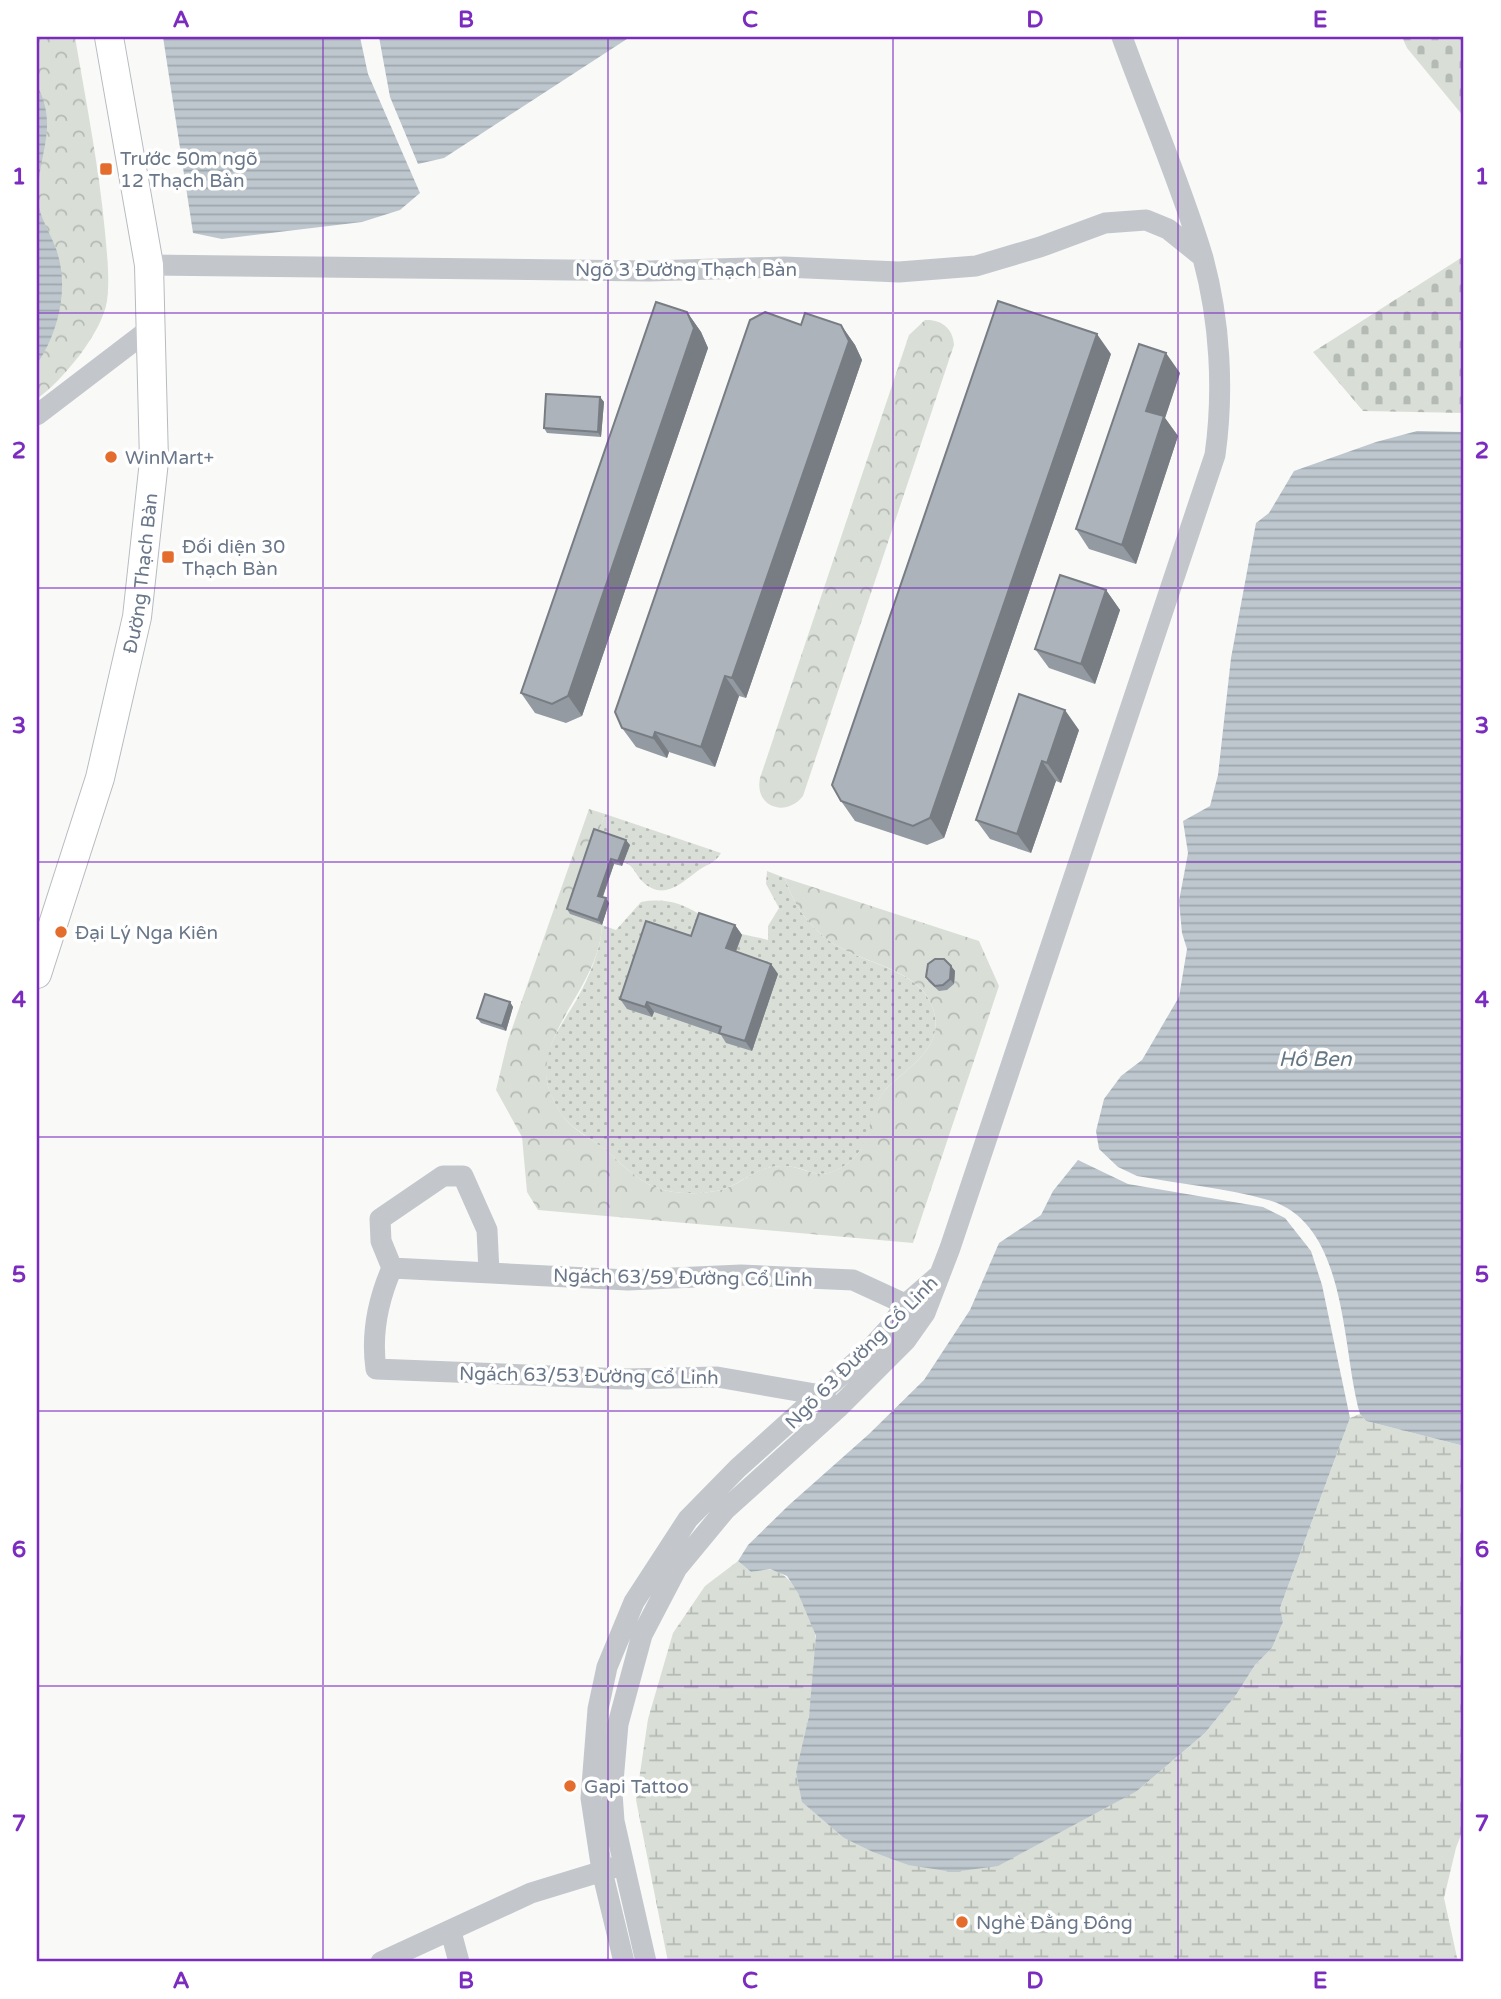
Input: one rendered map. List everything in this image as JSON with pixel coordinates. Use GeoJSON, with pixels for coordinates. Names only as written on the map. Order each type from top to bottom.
{"type":"FeatureCollection","features":[{"type":"Feature","properties":{"kind":"main road","name":"Đường Thạch Bàn"},"geometry":{"type":"LineString","coordinates":[[37,974],[100,778],[137,617],[153,461],[149,265],[138,187],[109,37]]}},
{"type":"Feature","properties":{"kind":"street","name":"Ngõ 63 Đường Cổ Linh"},"geometry":{"type":"LineString","coordinates":[[624,1962],[602,1871],[592,1798],[598,1709],[607,1667],[634,1602],[688,1520],[738,1468],[821,1395],[890,1327],[915,1308],[941,1273],[1209,478],[1218,432],[1219,382],[1214,323],[1203,258],[1122,37]]}},
{"type":"Feature","properties":{"kind":"street","name":"Ngõ 3 Đường Thạch Bàn"},"geometry":{"type":"LineString","coordinates":[[149,265],[649,271],[784,267],[916,272],[976,266],[1040,247],[1105,223],[1146,220],[1168,229],[1203,258]]}},
{"type":"Feature","properties":{"kind":"street"},"geometry":{"type":"LineString","coordinates":[[37,415],[150,328]]}},
{"type":"Feature","properties":{"kind":"street"},"geometry":{"type":"LineString","coordinates":[[392,1268],[381,1241],[380,1219],[443,1176],[463,1176],[487,1230],[489,1272]]}},
{"type":"Feature","properties":{"kind":"street","name":"Ngách 63/59 Đường Cổ Linh"},"geometry":{"type":"LineString","coordinates":[[392,1268],[628,1280],[741,1275],[853,1280],[915,1308]]}},
{"type":"Feature","properties":{"kind":"street","name":"Ngách 63/53 Đường Cổ Linh"},"geometry":{"type":"LineString","coordinates":[[392,1268],[380,1295],[373,1349],[376,1369],[626,1379],[717,1377],[821,1395],[838,1408]]}},
{"type":"Feature","properties":{"kind":"street","name":"Ngõ 63 Đường Cổ Linh"},"geometry":{"type":"LineString","coordinates":[[646,1962],[614,1821],[612,1770],[618,1724],[642,1635],[659,1597],[704,1534],[906,1340],[915,1308]]}},
{"type":"Feature","properties":{"kind":"street"},"geometry":{"type":"LineString","coordinates":[[738,1468],[752,1485]]}},
{"type":"Feature","properties":{"kind":"street"},"geometry":{"type":"LineString","coordinates":[[688,1520],[704,1534]]}},
{"type":"Feature","properties":{"kind":"street"},"geometry":{"type":"LineString","coordinates":[[607,1667],[631,1671]]}},
{"type":"Feature","properties":{"kind":"street"},"geometry":{"type":"LineString","coordinates":[[381,1962],[531,1894],[624,1865]]}},
{"type":"Feature","properties":{"kind":"street"},"geometry":{"type":"LineString","coordinates":[[451,1932],[459,1962]]}},
{"type":"Feature","properties":{"kind":"green space"},"geometry":{"type":"Polygon","coordinates":[[[37,37],[75,37],[99,183],[107,249],[108,284],[104,314],[90,341],[69,368],[37,399],[37,37]]]}},
{"type":"Feature","properties":{"kind":"green space"},"geometry":{"type":"Polygon","coordinates":[[[1402,37],[1464,37],[1464,117],[1407,48],[1402,37]]]}},
{"type":"Feature","properties":{"kind":"green space"},"geometry":{"type":"Polygon","coordinates":[[[1464,256],[1464,413],[1363,411],[1313,352],[1464,256]]]}},
{"type":"Feature","properties":{"kind":"green space"},"geometry":{"type":"Polygon","coordinates":[[[925,320],[936,321],[949,329],[954,345],[803,796],[788,807],[773,806],[762,796],[760,778],[909,335],[925,320]]]}},
{"type":"Feature","properties":{"kind":"green space"},"geometry":{"type":"Polygon","coordinates":[[[589,809],[605,814],[570,914],[602,925],[599,947],[551,1047],[547,1066],[548,1086],[569,1123],[635,1175],[656,1188],[684,1193],[721,1190],[774,1166],[793,1167],[820,1174],[835,1171],[854,1158],[861,1148],[879,1098],[930,1045],[936,1022],[927,996],[919,986],[895,971],[843,949],[823,936],[800,910],[785,878],[979,941],[999,986],[913,1243],[538,1210],[527,1192],[522,1137],[496,1090],[508,1040],[589,809]]]}},
{"type":"Feature","properties":{"kind":"green space"},"geometry":{"type":"Polygon","coordinates":[[[605,814],[721,853],[713,862],[676,886],[656,890],[649,887],[623,862],[629,845],[598,834],[605,814]]]}},
{"type":"Feature","properties":{"kind":"green space"},"geometry":{"type":"Polygon","coordinates":[[[767,871],[785,878],[800,910],[823,936],[855,955],[895,971],[918,986],[933,1009],[936,1022],[934,1034],[923,1055],[880,1097],[862,1148],[835,1171],[820,1174],[793,1167],[774,1166],[721,1190],[684,1193],[656,1188],[635,1175],[565,1119],[548,1086],[546,1062],[549,1050],[590,973],[597,954],[602,925],[616,930],[641,902],[670,902],[692,910],[724,928],[768,940],[768,926],[779,908],[766,884],[767,871]]]}},
{"type":"Feature","properties":{"kind":"green space"},"geometry":{"type":"Polygon","coordinates":[[[1360,1414],[1366,1421],[1464,1446],[1464,1827],[1444,1898],[1458,1962],[668,1962],[636,1800],[648,1719],[673,1633],[705,1586],[738,1561],[751,1572],[767,1569],[781,1573],[795,1587],[810,1616],[816,1646],[811,1703],[796,1772],[844,1838],[908,1865],[1137,1791],[1205,1733],[1236,1695],[1255,1665],[1272,1648],[1283,1622],[1280,1608],[1350,1418],[1360,1414]]]}},
{"type":"Feature","properties":{"kind":"water"},"geometry":{"type":"Polygon","coordinates":[[[163,37],[360,37],[368,74],[420,193],[400,210],[362,222],[222,239],[193,233],[163,37]]]}},
{"type":"Feature","properties":{"kind":"water"},"geometry":{"type":"Polygon","coordinates":[[[379,37],[630,37],[444,158],[418,164],[390,97],[379,37]]]}},
{"type":"Feature","properties":{"kind":"water"},"geometry":{"type":"Polygon","coordinates":[[[37,85],[43,100],[47,126],[38,198],[59,261],[62,291],[52,337],[37,364],[37,85]]]}},
{"type":"Feature","properties":{"kind":"water","name":"Hồ Ben"},"geometry":{"type":"Polygon","coordinates":[[[1417,431],[1464,432],[1464,1446],[1366,1421],[1360,1414],[1344,1324],[1328,1261],[1314,1234],[1294,1213],[1268,1200],[1252,1196],[1137,1176],[1118,1167],[1099,1149],[1096,1131],[1104,1099],[1121,1076],[1142,1060],[1179,997],[1187,949],[1182,933],[1179,901],[1188,853],[1183,821],[1210,806],[1218,775],[1231,658],[1256,523],[1269,513],[1294,471],[1376,442],[1417,431]]]}},
{"type":"Feature","properties":{"kind":"water"},"geometry":{"type":"Polygon","coordinates":[[[1078,1160],[1128,1184],[1263,1207],[1285,1218],[1311,1251],[1322,1285],[1350,1418],[1280,1608],[1283,1622],[1272,1648],[1255,1665],[1236,1695],[1205,1733],[1137,1791],[998,1866],[953,1872],[908,1865],[844,1838],[802,1802],[796,1772],[809,1716],[816,1636],[798,1593],[787,1576],[770,1569],[751,1572],[738,1561],[748,1545],[789,1505],[869,1434],[924,1380],[970,1310],[999,1243],[1041,1215],[1053,1191],[1078,1160]]]}},
{"type":"Feature","properties":{"kind":"building"},"geometry":{"type":"Polygon","coordinates":[[[998,301],[1097,334],[930,818],[913,826],[841,801],[832,785],[998,301]]]}},
{"type":"Feature","properties":{"kind":"building"},"geometry":{"type":"Polygon","coordinates":[[[656,302],[687,312],[694,328],[568,696],[552,704],[521,693],[656,302]]]}},
{"type":"Feature","properties":{"kind":"building"},"geometry":{"type":"Polygon","coordinates":[[[765,312],[801,325],[805,313],[841,325],[849,341],[732,678],[725,676],[701,747],[655,732],[653,738],[622,728],[615,712],[750,320],[765,312]]]}},
{"type":"Feature","properties":{"kind":"building"},"geometry":{"type":"Polygon","coordinates":[[[1139,344],[1166,353],[1146,411],[1164,416],[1122,545],[1076,529],[1139,344]]]}},
{"type":"Feature","properties":{"kind":"building"},"geometry":{"type":"Polygon","coordinates":[[[546,394],[600,397],[598,432],[544,428],[546,394]]]}},
{"type":"Feature","properties":{"kind":"building"},"geometry":{"type":"Polygon","coordinates":[[[1060,575],[1106,590],[1081,664],[1035,649],[1060,575]]]}},
{"type":"Feature","properties":{"kind":"building"},"geometry":{"type":"Polygon","coordinates":[[[1019,694],[1065,710],[1047,763],[1042,761],[1017,834],[976,820],[1019,694]]]}},
{"type":"Feature","properties":{"kind":"building"},"geometry":{"type":"Polygon","coordinates":[[[594,829],[626,840],[618,861],[611,859],[598,896],[606,898],[598,920],[567,909],[594,829]]]}},
{"type":"Feature","properties":{"kind":"building"},"geometry":{"type":"Polygon","coordinates":[[[699,913],[735,925],[726,948],[771,964],[745,1041],[719,1033],[721,1027],[647,1002],[645,1007],[620,999],[646,921],[691,936],[699,913]]]}},
{"type":"Feature","properties":{"kind":"building"},"geometry":{"type":"Polygon","coordinates":[[[935,959],[944,959],[951,966],[950,979],[943,985],[935,986],[926,977],[928,964],[935,959]]]}},
{"type":"Feature","properties":{"kind":"building"},"geometry":{"type":"Polygon","coordinates":[[[485,994],[510,1002],[502,1026],[477,1018],[485,994]]]}},
{"type":"Feature","properties":{"kind":"place","name":"Trước 50m ngõ 12 Thạch Bàn"},"geometry":{"type":"Point","coordinates":[106,169]}},
{"type":"Feature","properties":{"kind":"place","name":"WinMart+"},"geometry":{"type":"Point","coordinates":[111,457]}},
{"type":"Feature","properties":{"kind":"place","name":"Đối diện 30 Thạch Bàn"},"geometry":{"type":"Point","coordinates":[168,557]}},
{"type":"Feature","properties":{"kind":"place","name":"Đại Lý Nga Kiên"},"geometry":{"type":"Point","coordinates":[61,932]}},
{"type":"Feature","properties":{"kind":"place","name":"Gapi Tattoo"},"geometry":{"type":"Point","coordinates":[570,1786]}},
{"type":"Feature","properties":{"kind":"place","name":"Nghè Đằng Đông"},"geometry":{"type":"Point","coordinates":[962,1922]}}]}
